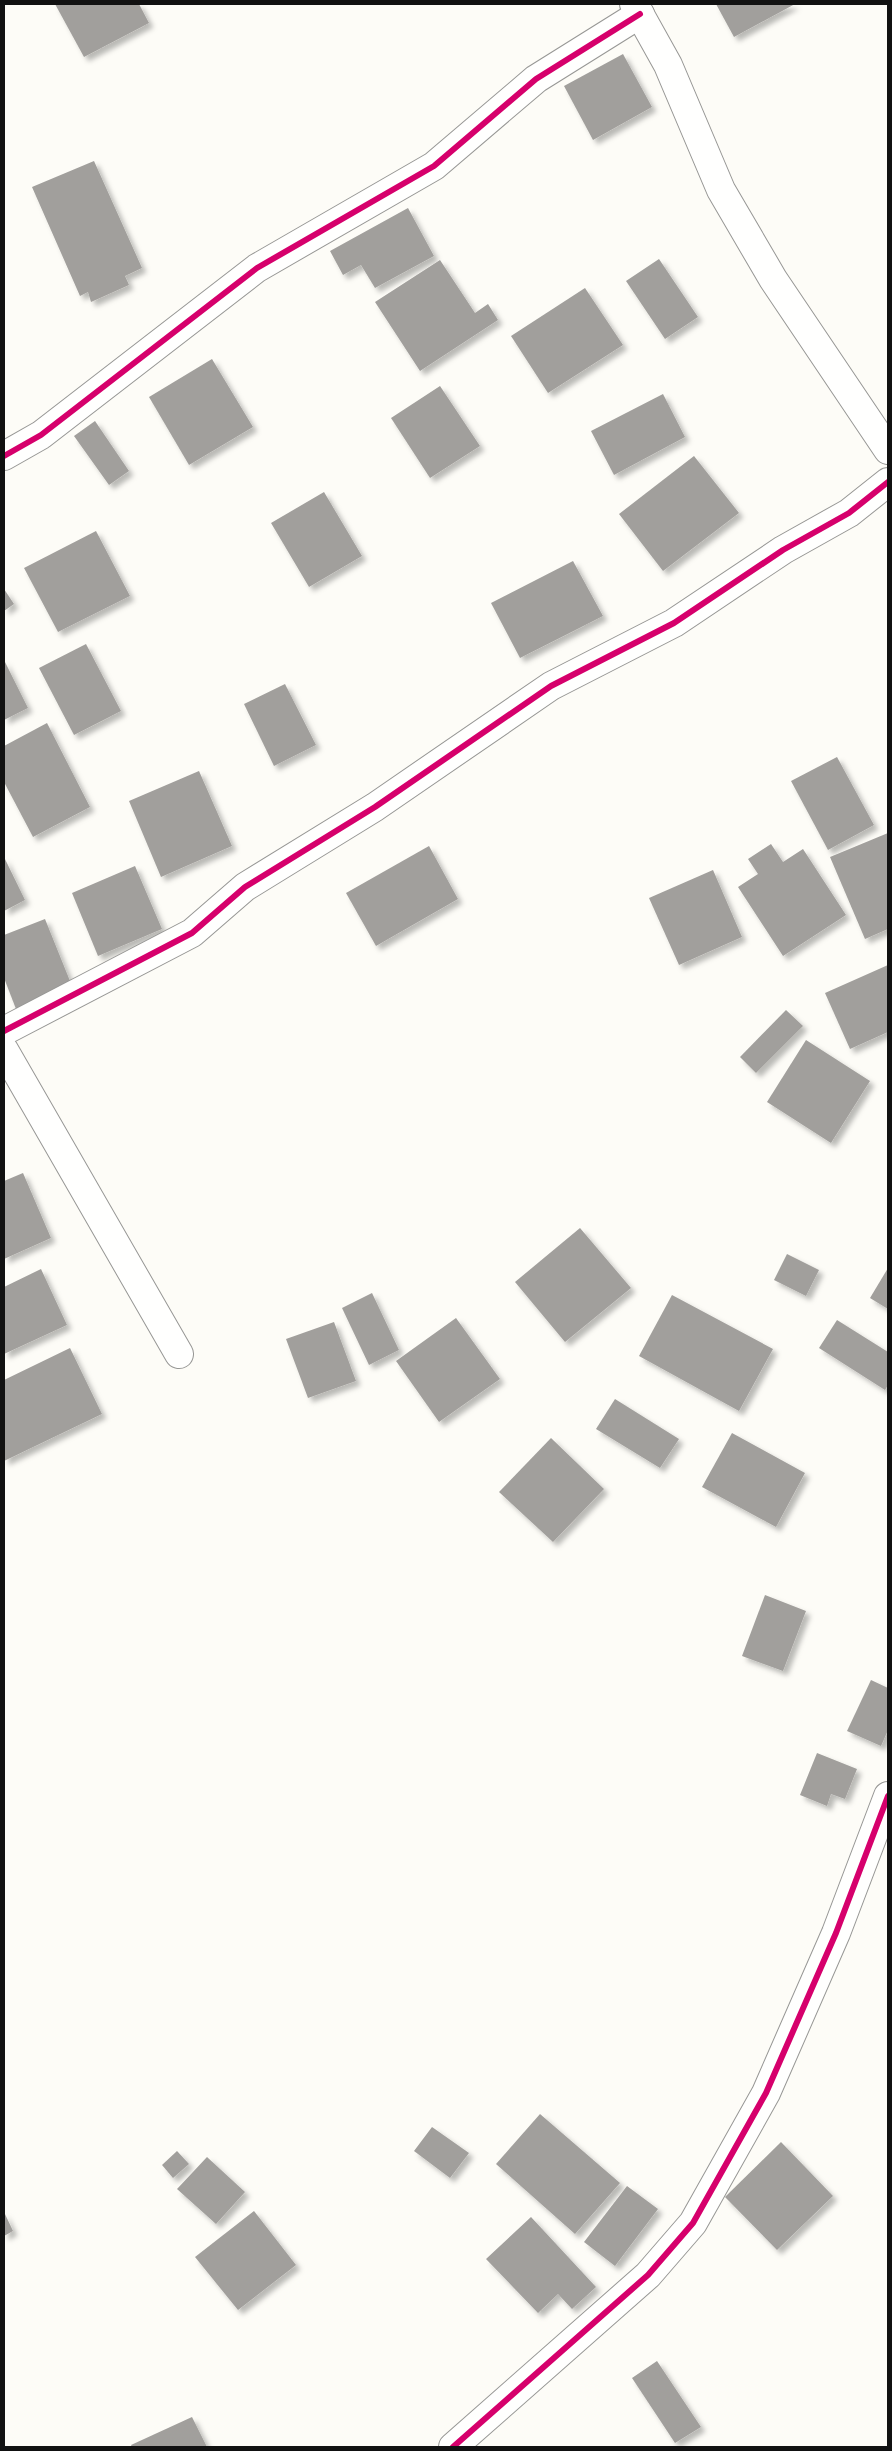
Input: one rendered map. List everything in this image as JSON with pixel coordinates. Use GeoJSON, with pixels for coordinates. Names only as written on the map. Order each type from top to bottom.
{"type":"FeatureCollection","features":[{"type":"Feature","properties":{"kind":"street"},"geometry":{"type":"LineString","coordinates":[[4,456],[41,435],[256,268],[434,166],[536,79],[637,9],[668,65],[721,190],[773,279],[888,450]]}},
{"type":"Feature","properties":{"kind":"street"},"geometry":{"type":"LineString","coordinates":[[4,1031],[192,933],[245,887],[375,807],[552,686],[674,623],[783,550],[849,513],[888,482]]}},
{"type":"Feature","properties":{"kind":"street"},"geometry":{"type":"LineString","coordinates":[[4,1050],[179,1354]]}},
{"type":"Feature","properties":{"kind":"street"},"geometry":{"type":"LineString","coordinates":[[453,2447],[648,2275],[693,2223],[766,2094],[836,1932],[886,1806]]}},
{"type":"Feature","properties":{"kind":"building"},"geometry":{"type":"Polygon","coordinates":[[[55,4],[139,4],[149,23],[84,57],[55,4]]]}},
{"type":"Feature","properties":{"kind":"building"},"geometry":{"type":"Polygon","coordinates":[[[716,4],[795,4],[734,37],[716,4]]]}},
{"type":"Feature","properties":{"kind":"building"},"geometry":{"type":"Polygon","coordinates":[[[623,54],[652,107],[593,140],[564,86],[623,54]]]}},
{"type":"Feature","properties":{"kind":"building"},"geometry":{"type":"Polygon","coordinates":[[[94,161],[142,268],[125,276],[129,285],[91,302],[88,292],[80,296],[32,187],[94,161]]]}},
{"type":"Feature","properties":{"kind":"building"},"geometry":{"type":"Polygon","coordinates":[[[408,208],[434,256],[375,288],[361,265],[343,275],[330,251],[408,208]]]}},
{"type":"Feature","properties":{"kind":"building"},"geometry":{"type":"Polygon","coordinates":[[[659,259],[698,317],[665,339],[626,281],[659,259]]]}},
{"type":"Feature","properties":{"kind":"building"},"geometry":{"type":"Polygon","coordinates":[[[440,260],[475,313],[488,304],[498,320],[420,371],[375,302],[440,260]]]}},
{"type":"Feature","properties":{"kind":"building"},"geometry":{"type":"Polygon","coordinates":[[[585,288],[623,345],[548,393],[511,336],[585,288]]]}},
{"type":"Feature","properties":{"kind":"building"},"geometry":{"type":"Polygon","coordinates":[[[212,359],[253,427],[189,465],[149,397],[212,359]]]}},
{"type":"Feature","properties":{"kind":"building"},"geometry":{"type":"Polygon","coordinates":[[[440,386],[480,446],[430,478],[391,418],[440,386]]]}},
{"type":"Feature","properties":{"kind":"building"},"geometry":{"type":"Polygon","coordinates":[[[663,394],[685,437],[614,475],[591,431],[663,394]]]}},
{"type":"Feature","properties":{"kind":"building"},"geometry":{"type":"Polygon","coordinates":[[[95,421],[129,471],[109,485],[74,436],[95,421]]]}},
{"type":"Feature","properties":{"kind":"building"},"geometry":{"type":"Polygon","coordinates":[[[694,456],[739,513],[663,571],[619,514],[694,456]]]}},
{"type":"Feature","properties":{"kind":"building"},"geometry":{"type":"Polygon","coordinates":[[[324,492],[362,556],[309,587],[271,523],[324,492]]]}},
{"type":"Feature","properties":{"kind":"building"},"geometry":{"type":"Polygon","coordinates":[[[96,531],[130,596],[58,632],[24,568],[96,531]]]}},
{"type":"Feature","properties":{"kind":"building"},"geometry":{"type":"Polygon","coordinates":[[[573,561],[603,616],[520,658],[491,603],[573,561]]]}},
{"type":"Feature","properties":{"kind":"building"},"geometry":{"type":"Polygon","coordinates":[[[4,589],[14,604],[4,611],[4,589]]]}},
{"type":"Feature","properties":{"kind":"building"},"geometry":{"type":"Polygon","coordinates":[[[86,644],[121,711],[74,735],[39,668],[86,644]]]}},
{"type":"Feature","properties":{"kind":"building"},"geometry":{"type":"Polygon","coordinates":[[[4,660],[28,708],[4,720],[4,660]]]}},
{"type":"Feature","properties":{"kind":"building"},"geometry":{"type":"Polygon","coordinates":[[[285,684],[316,745],[274,766],[244,704],[285,684]]]}},
{"type":"Feature","properties":{"kind":"building"},"geometry":{"type":"Polygon","coordinates":[[[47,723],[90,807],[33,837],[4,782],[4,746],[47,723]]]}},
{"type":"Feature","properties":{"kind":"building"},"geometry":{"type":"Polygon","coordinates":[[[837,757],[874,825],[828,850],[791,781],[837,757]]]}},
{"type":"Feature","properties":{"kind":"building"},"geometry":{"type":"Polygon","coordinates":[[[199,771],[232,846],[161,877],[129,801],[199,771]]]}},
{"type":"Feature","properties":{"kind":"building"},"geometry":{"type":"Polygon","coordinates":[[[888,833],[888,929],[865,939],[830,857],[888,833]]]}},
{"type":"Feature","properties":{"kind":"building"},"geometry":{"type":"Polygon","coordinates":[[[771,844],[783,862],[803,849],[846,915],[783,956],[738,887],[758,874],[748,859],[771,844]]]}},
{"type":"Feature","properties":{"kind":"building"},"geometry":{"type":"Polygon","coordinates":[[[429,846],[458,899],[376,946],[346,893],[429,846]]]}},
{"type":"Feature","properties":{"kind":"building"},"geometry":{"type":"Polygon","coordinates":[[[4,857],[25,900],[4,911],[4,857]]]}},
{"type":"Feature","properties":{"kind":"building"},"geometry":{"type":"Polygon","coordinates":[[[135,866],[162,929],[98,956],[72,893],[135,866]]]}},
{"type":"Feature","properties":{"kind":"building"},"geometry":{"type":"Polygon","coordinates":[[[713,870],[742,937],[679,965],[649,898],[713,870]]]}},
{"type":"Feature","properties":{"kind":"building"},"geometry":{"type":"Polygon","coordinates":[[[45,919],[72,986],[16,1009],[4,978],[4,935],[45,919]]]}},
{"type":"Feature","properties":{"kind":"building"},"geometry":{"type":"Polygon","coordinates":[[[888,965],[888,1032],[850,1049],[825,993],[888,965]]]}},
{"type":"Feature","properties":{"kind":"building"},"geometry":{"type":"Polygon","coordinates":[[[786,1010],[803,1026],[756,1073],[740,1057],[786,1010]]]}},
{"type":"Feature","properties":{"kind":"building"},"geometry":{"type":"Polygon","coordinates":[[[806,1040],[870,1081],[831,1143],[767,1102],[806,1040]]]}},
{"type":"Feature","properties":{"kind":"building"},"geometry":{"type":"Polygon","coordinates":[[[23,1173],[51,1238],[4,1259],[4,1181],[23,1173]]]}},
{"type":"Feature","properties":{"kind":"building"},"geometry":{"type":"Polygon","coordinates":[[[580,1228],[631,1288],[565,1342],[515,1282],[580,1228]]]}},
{"type":"Feature","properties":{"kind":"building"},"geometry":{"type":"Polygon","coordinates":[[[787,1254],[819,1270],[806,1296],[774,1280],[787,1254]]]}},
{"type":"Feature","properties":{"kind":"building"},"geometry":{"type":"Polygon","coordinates":[[[888,1268],[888,1309],[870,1298],[888,1268]]]}},
{"type":"Feature","properties":{"kind":"building"},"geometry":{"type":"Polygon","coordinates":[[[41,1269],[67,1325],[4,1354],[4,1287],[41,1269]]]}},
{"type":"Feature","properties":{"kind":"building"},"geometry":{"type":"Polygon","coordinates":[[[372,1293],[399,1350],[369,1365],[342,1308],[372,1293]]]}},
{"type":"Feature","properties":{"kind":"building"},"geometry":{"type":"Polygon","coordinates":[[[672,1295],[773,1349],[739,1411],[639,1356],[672,1295]]]}},
{"type":"Feature","properties":{"kind":"building"},"geometry":{"type":"Polygon","coordinates":[[[456,1318],[500,1379],[439,1422],[396,1361],[456,1318]]]}},
{"type":"Feature","properties":{"kind":"building"},"geometry":{"type":"Polygon","coordinates":[[[837,1320],[888,1352],[888,1385],[885,1390],[819,1348],[837,1320]]]}},
{"type":"Feature","properties":{"kind":"building"},"geometry":{"type":"Polygon","coordinates":[[[334,1322],[356,1381],[308,1398],[286,1339],[334,1322]]]}},
{"type":"Feature","properties":{"kind":"building"},"geometry":{"type":"Polygon","coordinates":[[[70,1348],[102,1414],[4,1461],[4,1380],[70,1348]]]}},
{"type":"Feature","properties":{"kind":"building"},"geometry":{"type":"Polygon","coordinates":[[[615,1399],[679,1439],[660,1468],[596,1429],[615,1399]]]}},
{"type":"Feature","properties":{"kind":"building"},"geometry":{"type":"Polygon","coordinates":[[[732,1433],[805,1473],[776,1527],[702,1487],[732,1433]]]}},
{"type":"Feature","properties":{"kind":"building"},"geometry":{"type":"Polygon","coordinates":[[[551,1438],[604,1489],[553,1542],[499,1492],[551,1438]]]}},
{"type":"Feature","properties":{"kind":"building"},"geometry":{"type":"Polygon","coordinates":[[[765,1595],[806,1611],[783,1671],[742,1656],[765,1595]]]}},
{"type":"Feature","properties":{"kind":"building"},"geometry":{"type":"Polygon","coordinates":[[[871,1680],[888,1688],[888,1730],[881,1746],[847,1731],[871,1680]]]}},
{"type":"Feature","properties":{"kind":"building"},"geometry":{"type":"Polygon","coordinates":[[[817,1753],[857,1769],[845,1799],[831,1794],[827,1806],[800,1795],[817,1753]]]}},
{"type":"Feature","properties":{"kind":"building"},"geometry":{"type":"Polygon","coordinates":[[[540,2114],[620,2183],[575,2234],[496,2164],[540,2114]]]}},
{"type":"Feature","properties":{"kind":"building"},"geometry":{"type":"Polygon","coordinates":[[[432,2127],[469,2153],[450,2178],[414,2151],[432,2127]]]}},
{"type":"Feature","properties":{"kind":"building"},"geometry":{"type":"Polygon","coordinates":[[[781,2142],[833,2196],[777,2250],[725,2197],[781,2142]]]}},
{"type":"Feature","properties":{"kind":"building"},"geometry":{"type":"Polygon","coordinates":[[[177,2151],[189,2164],[173,2178],[162,2165],[177,2151]]]}},
{"type":"Feature","properties":{"kind":"building"},"geometry":{"type":"Polygon","coordinates":[[[207,2157],[245,2192],[216,2224],[177,2189],[207,2157]]]}},
{"type":"Feature","properties":{"kind":"building"},"geometry":{"type":"Polygon","coordinates":[[[627,2186],[658,2209],[615,2266],[584,2242],[627,2186]]]}},
{"type":"Feature","properties":{"kind":"building"},"geometry":{"type":"Polygon","coordinates":[[[254,2211],[296,2265],[238,2310],[195,2257],[254,2211]]]}},
{"type":"Feature","properties":{"kind":"building"},"geometry":{"type":"Polygon","coordinates":[[[4,2212],[13,2231],[4,2236],[4,2212]]]}},
{"type":"Feature","properties":{"kind":"building"},"geometry":{"type":"Polygon","coordinates":[[[531,2217],[596,2287],[572,2309],[558,2294],[538,2313],[486,2259],[531,2217]]]}},
{"type":"Feature","properties":{"kind":"building"},"geometry":{"type":"Polygon","coordinates":[[[657,2361],[701,2427],[675,2443],[632,2378],[657,2361]]]}},
{"type":"Feature","properties":{"kind":"building"},"geometry":{"type":"Polygon","coordinates":[[[192,2417],[207,2447],[132,2447],[131,2445],[192,2417]]]}},
{"type":"Feature","properties":{"kind":"cycle path"},"geometry":{"type":"LineString","coordinates":[[4,456],[41,435],[257,268],[434,166],[536,79],[640,14]]}},
{"type":"Feature","properties":{"kind":"cycle path"},"geometry":{"type":"LineString","coordinates":[[4,1031],[192,933],[245,887],[375,807],[551,686],[674,623],[783,550],[849,513],[888,482]]}},
{"type":"Feature","properties":{"kind":"cycle path"},"geometry":{"type":"LineString","coordinates":[[453,2447],[648,2275],[693,2223],[766,2093],[836,1933],[888,1796]]}}]}
